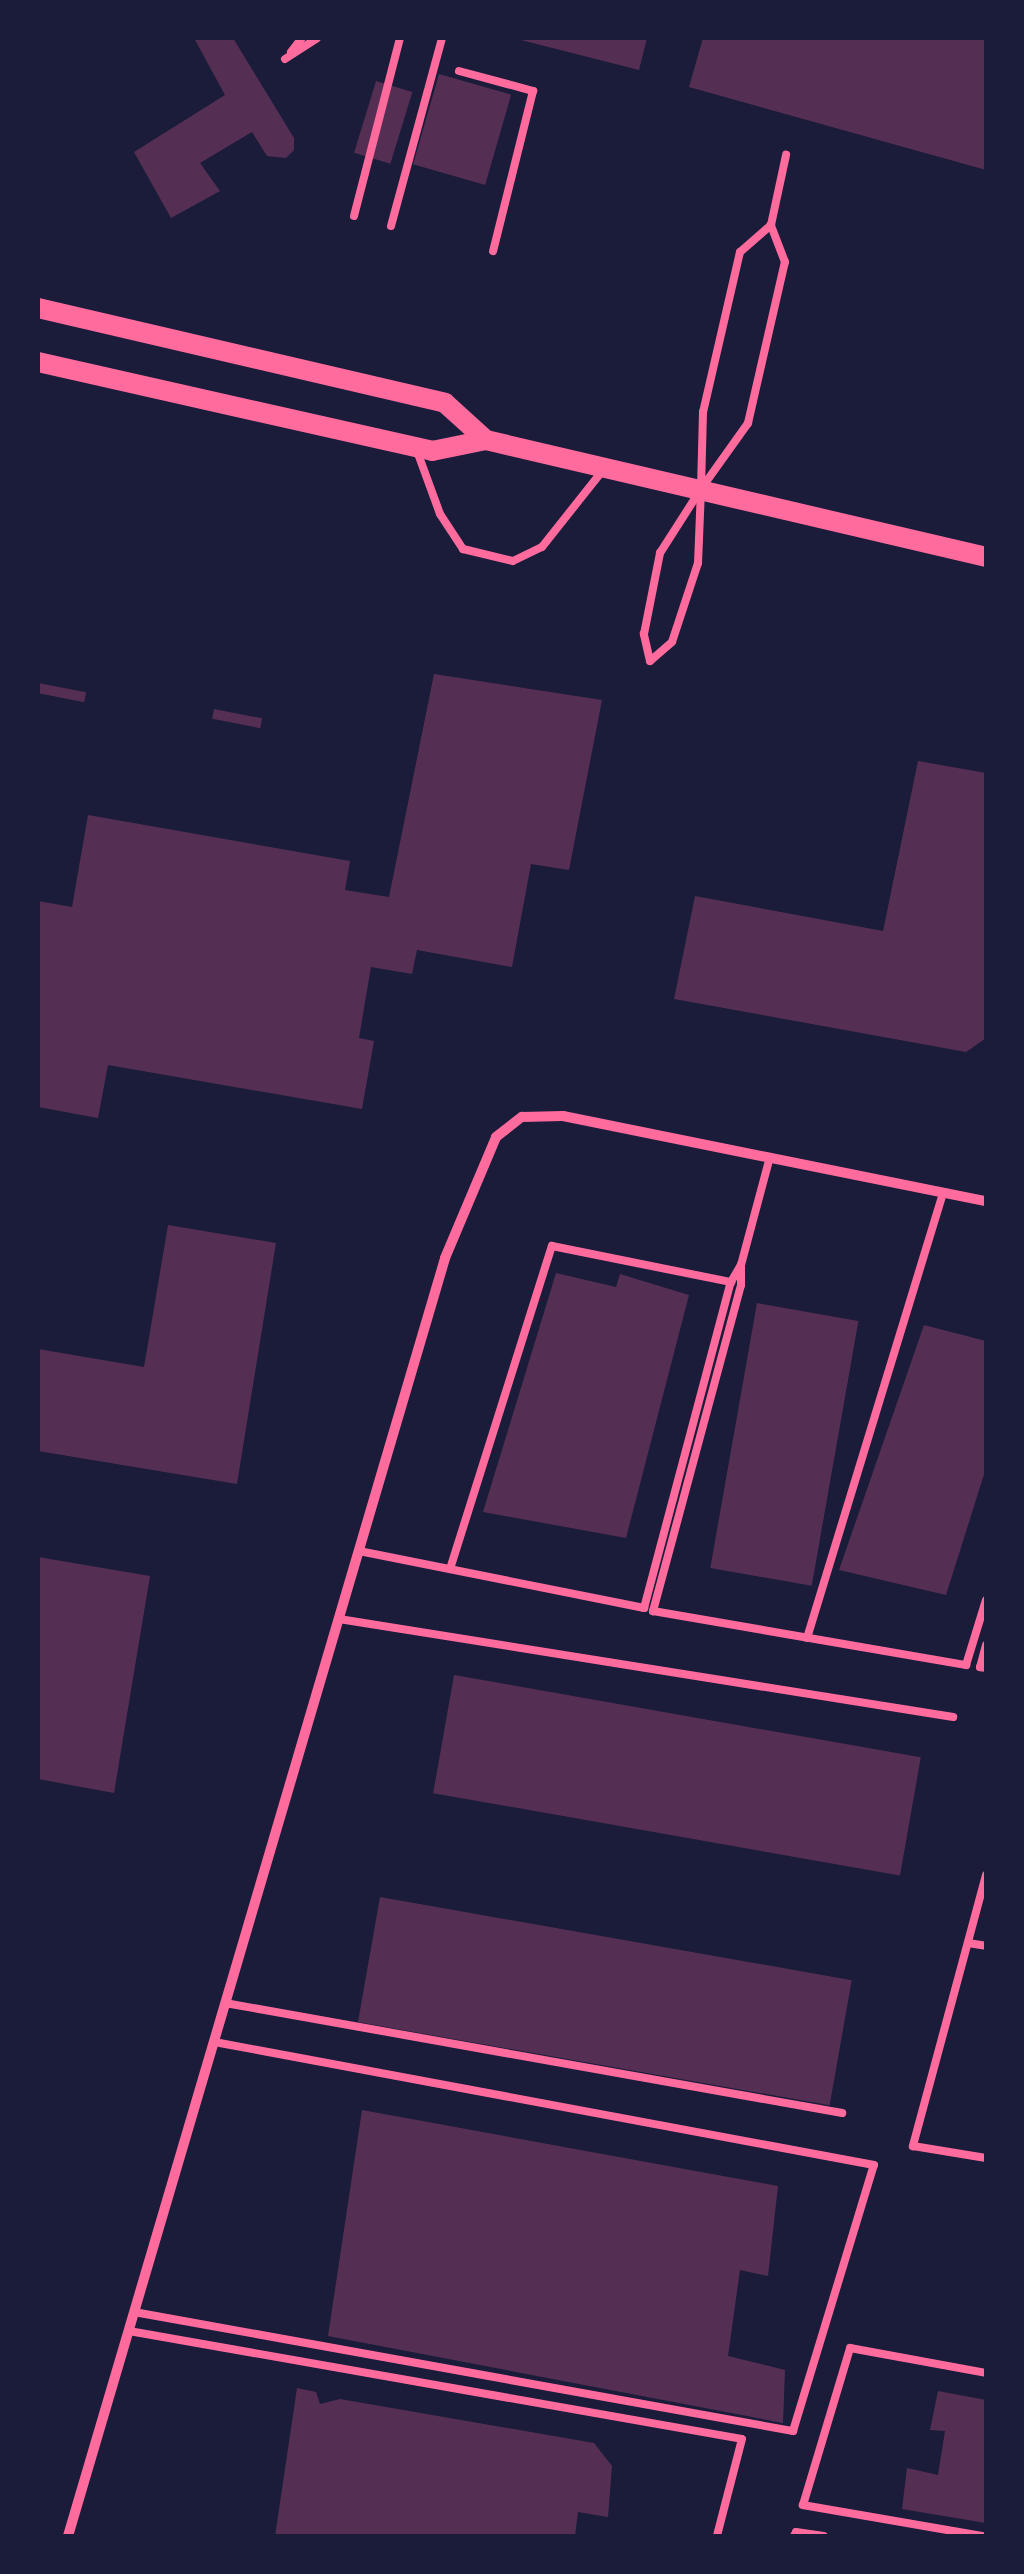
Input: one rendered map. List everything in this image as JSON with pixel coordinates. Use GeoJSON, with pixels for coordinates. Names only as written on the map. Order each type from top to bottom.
{"type":"FeatureCollection","features":[{"type":"Feature","properties":{"kind":"main road"},"geometry":{"type":"LineString","coordinates":[[38,308],[445,403],[486,440]]}},
{"type":"Feature","properties":{"kind":"main road"},"geometry":{"type":"LineString","coordinates":[[38,362],[432,451],[486,440],[986,556]]}},
{"type":"Feature","properties":{"kind":"street"},"geometry":{"type":"LineString","coordinates":[[68,2536],[445,1258],[496,1137],[522,1118],[563,1116],[986,1201]]}},
{"type":"Feature","properties":{"kind":"lane"},"geometry":{"type":"LineString","coordinates":[[302,38],[285,59],[317,38]]}},
{"type":"Feature","properties":{"kind":"lane"},"geometry":{"type":"LineString","coordinates":[[354,216],[400,38]]}},
{"type":"Feature","properties":{"kind":"lane"},"geometry":{"type":"LineString","coordinates":[[392,226],[442,38]]}},
{"type":"Feature","properties":{"kind":"lane"},"geometry":{"type":"LineString","coordinates":[[459,71],[533,92],[493,251]]}},
{"type":"Feature","properties":{"kind":"lane"},"geometry":{"type":"LineString","coordinates":[[771,225],[740,252],[703,412],[701,490],[698,563],[672,642],[650,662],[644,634],[660,553],[701,490],[748,423],[786,262],[771,225],[786,155]]}},
{"type":"Feature","properties":{"kind":"lane"},"geometry":{"type":"LineString","coordinates":[[416,447],[440,514],[463,549],[513,561],[542,547],[604,467]]}},
{"type":"Feature","properties":{"kind":"lane"},"geometry":{"type":"LineString","coordinates":[[770,1157],[741,1265],[741,1284],[654,1611],[966,1665],[986,1600]]}},
{"type":"Feature","properties":{"kind":"lane"},"geometry":{"type":"LineString","coordinates":[[807,1638],[942,1192]]}},
{"type":"Feature","properties":{"kind":"lane"},"geometry":{"type":"LineString","coordinates":[[450,1569],[552,1246],[731,1282]]}},
{"type":"Feature","properties":{"kind":"lane"},"geometry":{"type":"LineString","coordinates":[[358,1551],[644,1608],[731,1282],[741,1265]]}},
{"type":"Feature","properties":{"kind":"lane"},"geometry":{"type":"LineString","coordinates":[[339,1618],[953,1717]]}},
{"type":"Feature","properties":{"kind":"lane"},"geometry":{"type":"LineString","coordinates":[[986,1645],[980,1667],[986,1668]]}},
{"type":"Feature","properties":{"kind":"lane"},"geometry":{"type":"LineString","coordinates":[[986,1875],[912,2146],[986,2158]]}},
{"type":"Feature","properties":{"kind":"lane"},"geometry":{"type":"LineString","coordinates":[[968,1943],[986,1946]]}},
{"type":"Feature","properties":{"kind":"lane"},"geometry":{"type":"LineString","coordinates":[[226,2003],[842,2113]]}},
{"type":"Feature","properties":{"kind":"lane"},"geometry":{"type":"LineString","coordinates":[[134,2312],[793,2431],[874,2165],[214,2042]]}},
{"type":"Feature","properties":{"kind":"lane"},"geometry":{"type":"LineString","coordinates":[[129,2330],[742,2440],[717,2536]]}},
{"type":"Feature","properties":{"kind":"lane"},"geometry":{"type":"LineString","coordinates":[[982,2536],[803,2505],[850,2348],[986,2373]]}},
{"type":"Feature","properties":{"kind":"lane"},"geometry":{"type":"LineString","coordinates":[[794,2536],[796,2532],[824,2536]]}},
{"type":"Feature","properties":{"kind":"building"},"geometry":{"type":"Polygon","coordinates":[[[194,38],[233,38],[294,138],[294,150],[286,158],[267,156],[252,132],[200,163],[220,191],[171,218],[134,152],[225,95],[194,38]]]}},
{"type":"Feature","properties":{"kind":"building"},"geometry":{"type":"Polygon","coordinates":[[[513,38],[647,38],[639,70],[513,38]]]}},
{"type":"Feature","properties":{"kind":"building"},"geometry":{"type":"Polygon","coordinates":[[[703,38],[986,38],[986,170],[689,87],[703,38]]]}},
{"type":"Feature","properties":{"kind":"building"},"geometry":{"type":"Polygon","coordinates":[[[439,74],[511,95],[485,185],[413,164],[439,74]]]}},
{"type":"Feature","properties":{"kind":"building"},"geometry":{"type":"Polygon","coordinates":[[[376,81],[412,92],[390,164],[354,153],[376,81]]]}},
{"type":"Feature","properties":{"kind":"building"},"geometry":{"type":"Polygon","coordinates":[[[434,674],[602,700],[569,870],[531,864],[512,967],[417,950],[412,974],[371,967],[359,1038],[374,1041],[362,1109],[108,1065],[98,1118],[38,1107],[38,901],[72,907],[88,815],[350,861],[345,890],[389,897],[434,674]]]}},
{"type":"Feature","properties":{"kind":"building"},"geometry":{"type":"Polygon","coordinates":[[[38,683],[86,692],[84,702],[38,693],[38,683]]]}},
{"type":"Feature","properties":{"kind":"building"},"geometry":{"type":"Polygon","coordinates":[[[214,709],[262,718],[260,728],[212,719],[214,709]]]}},
{"type":"Feature","properties":{"kind":"building"},"geometry":{"type":"Polygon","coordinates":[[[918,761],[986,773],[986,1038],[966,1052],[674,999],[695,896],[883,931],[918,761]]]}},
{"type":"Feature","properties":{"kind":"building"},"geometry":{"type":"Polygon","coordinates":[[[168,1225],[276,1243],[237,1484],[38,1451],[38,1349],[144,1367],[168,1225]]]}},
{"type":"Feature","properties":{"kind":"building"},"geometry":{"type":"Polygon","coordinates":[[[556,1273],[616,1287],[620,1274],[689,1295],[626,1538],[483,1512],[556,1273]]]}},
{"type":"Feature","properties":{"kind":"building"},"geometry":{"type":"Polygon","coordinates":[[[757,1303],[858,1321],[812,1586],[710,1568],[757,1303]]]}},
{"type":"Feature","properties":{"kind":"building"},"geometry":{"type":"Polygon","coordinates":[[[924,1325],[986,1341],[986,1468],[946,1595],[839,1570],[924,1325]]]}},
{"type":"Feature","properties":{"kind":"building"},"geometry":{"type":"Polygon","coordinates":[[[38,1557],[150,1576],[114,1793],[38,1779],[38,1557]]]}},
{"type":"Feature","properties":{"kind":"building"},"geometry":{"type":"Polygon","coordinates":[[[454,1675],[921,1757],[900,1875],[433,1793],[454,1675]]]}},
{"type":"Feature","properties":{"kind":"building"},"geometry":{"type":"Polygon","coordinates":[[[380,1897],[852,1980],[830,2105],[358,2022],[380,1897]]]}},
{"type":"Feature","properties":{"kind":"building"},"geometry":{"type":"Polygon","coordinates":[[[362,2110],[778,2186],[768,2276],[740,2270],[728,2356],[785,2370],[783,2423],[328,2336],[362,2110]]]}},
{"type":"Feature","properties":{"kind":"building"},"geometry":{"type":"Polygon","coordinates":[[[297,2388],[316,2392],[320,2404],[340,2399],[594,2443],[612,2466],[608,2517],[578,2512],[575,2536],[275,2536],[297,2388]]]}},
{"type":"Feature","properties":{"kind":"building"},"geometry":{"type":"Polygon","coordinates":[[[938,2391],[986,2400],[986,2523],[902,2509],[907,2468],[938,2475],[945,2431],[930,2430],[938,2391]]]}}]}
